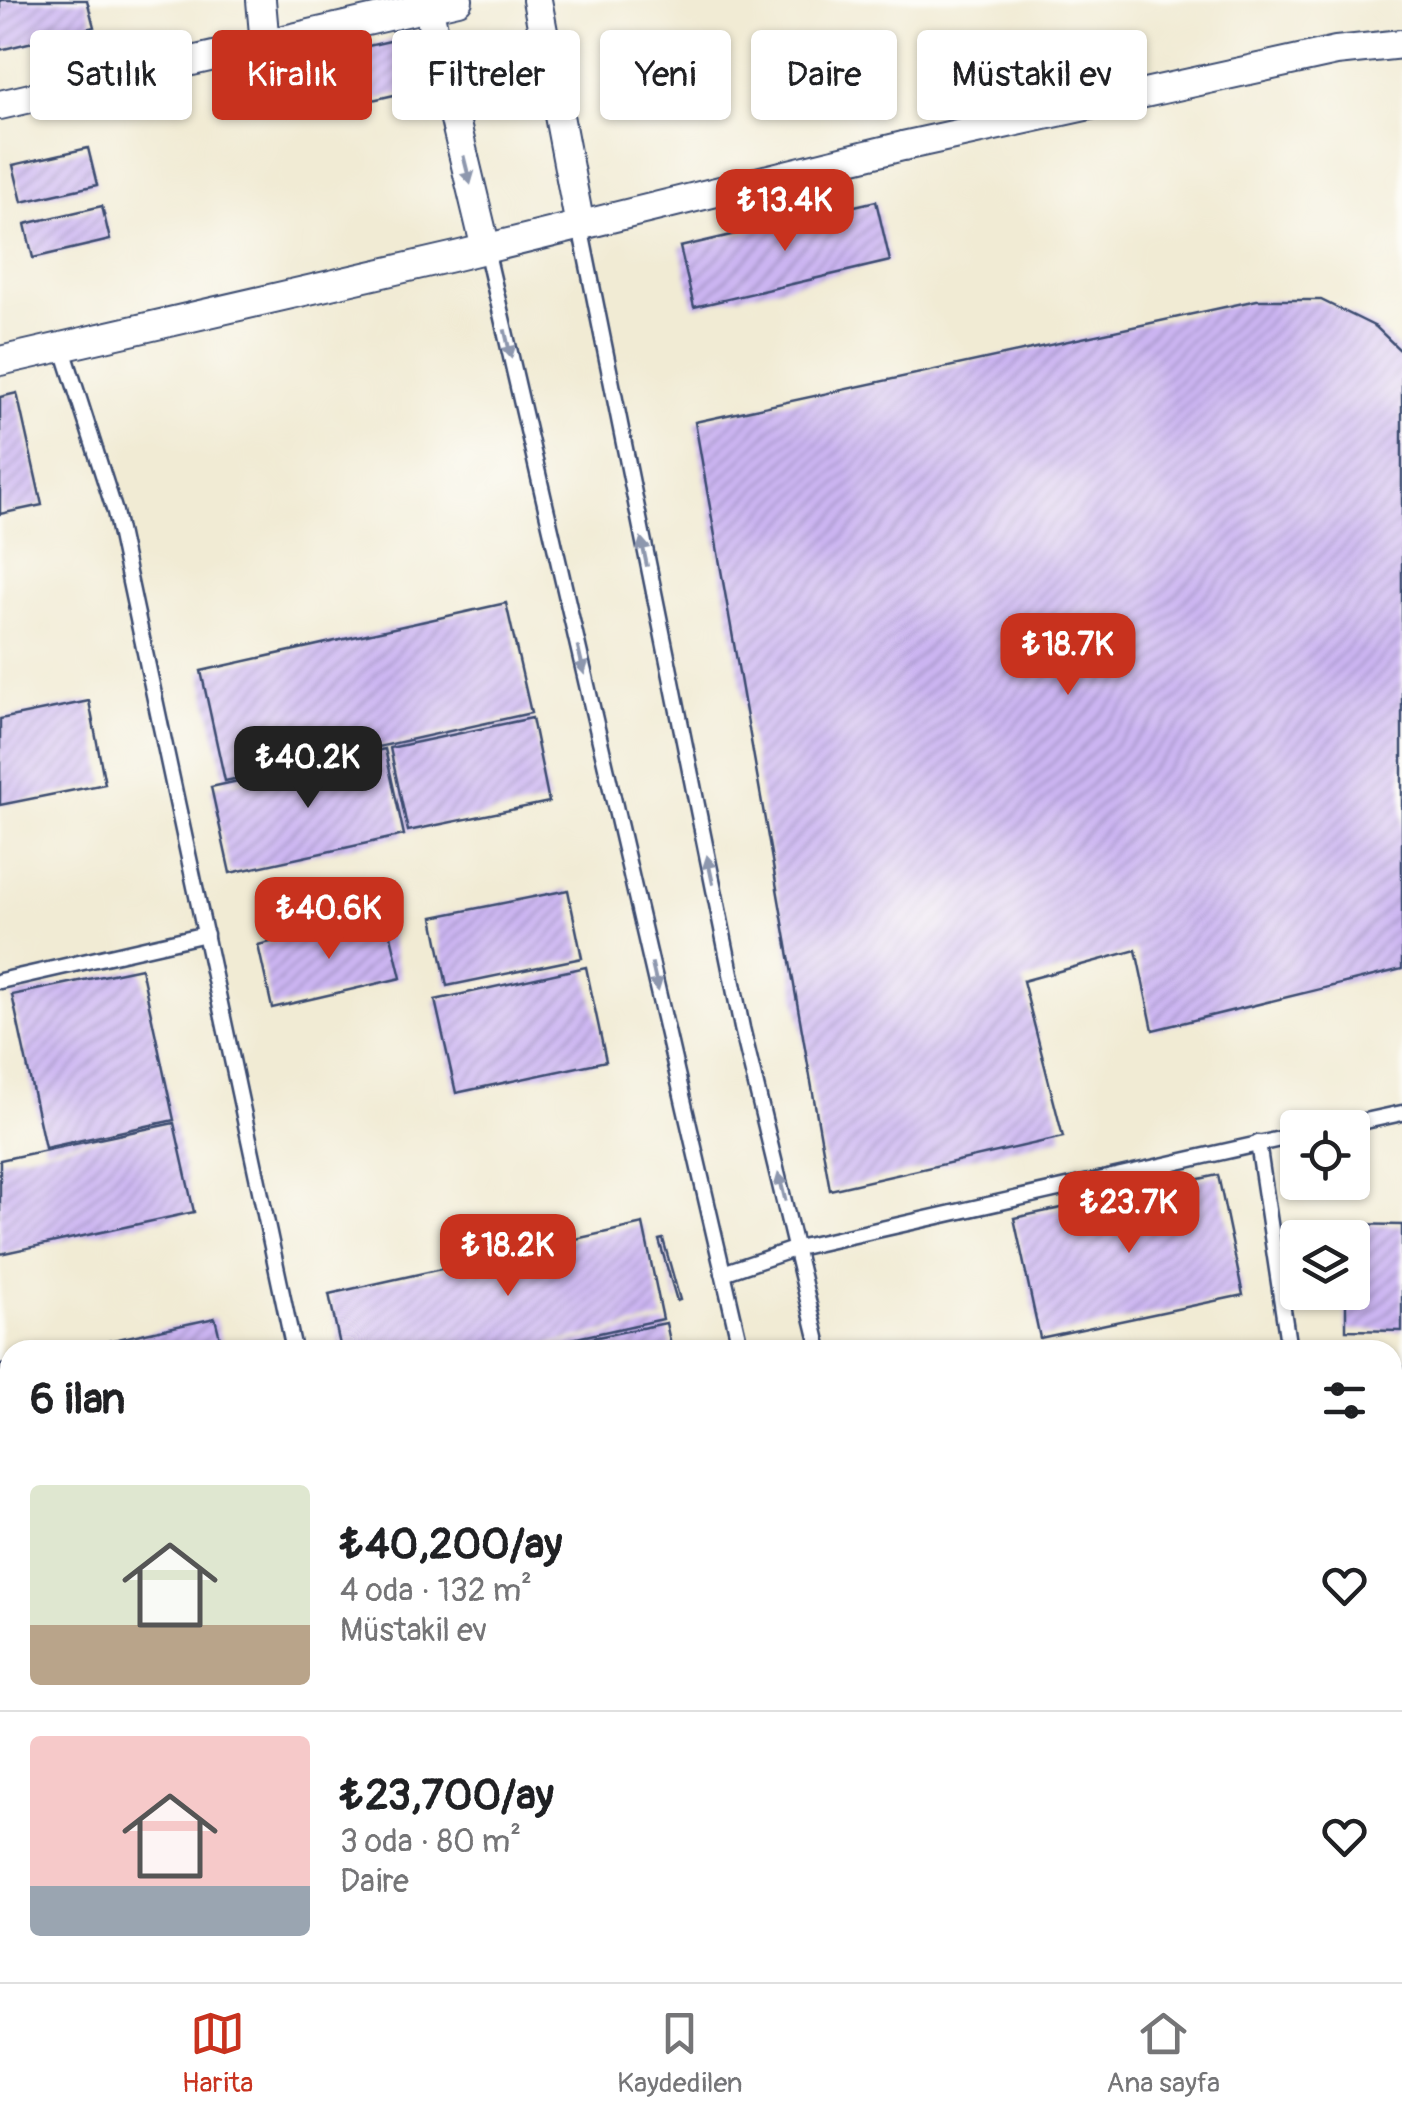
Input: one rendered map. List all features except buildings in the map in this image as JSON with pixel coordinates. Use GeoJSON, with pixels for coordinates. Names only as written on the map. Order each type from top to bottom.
{"type":"FeatureCollection","features":[{"type":"Feature","properties":{"kind":"street"},"geometry":{"type":"LineString","coordinates":[[261,0],[264,30]]}},
{"type":"Feature","properties":{"kind":"street"},"geometry":{"type":"LineString","coordinates":[[329,30],[458,0]]}},
{"type":"Feature","properties":{"kind":"street"},"geometry":{"type":"LineString","coordinates":[[537,0],[580,226]]}},
{"type":"Feature","properties":{"kind":"street"},"geometry":{"type":"LineString","coordinates":[[428,7],[486,248]]}},
{"type":"Feature","properties":{"kind":"street"},"geometry":{"type":"LineString","coordinates":[[0,362],[903,146],[1336,51],[1402,44]]}},
{"type":"Feature","properties":{"kind":"street"},"geometry":{"type":"LineString","coordinates":[[0,105],[212,57]]}},
{"type":"Feature","properties":{"kind":"lane"},"geometry":{"type":"LineString","coordinates":[[580,226],[742,1028],[818,1340]]}},
{"type":"Feature","properties":{"kind":"lane"},"geometry":{"type":"LineString","coordinates":[[486,248],[739,1340]]}},
{"type":"Feature","properties":{"kind":"lane"},"geometry":{"type":"LineString","coordinates":[[63,349],[115,512],[292,1340]]}},
{"type":"Feature","properties":{"kind":"lane"},"geometry":{"type":"LineString","coordinates":[[0,982],[206,934]]}},
{"type":"Feature","properties":{"kind":"lane"},"geometry":{"type":"LineString","coordinates":[[1370,1120],[1402,1113]]}},
{"type":"Feature","properties":{"kind":"lane"},"geometry":{"type":"LineString","coordinates":[[723,1274],[797,1248],[1280,1139]]}},
{"type":"Feature","properties":{"kind":"lane"},"geometry":{"type":"LineString","coordinates":[[1258,1143],[1288,1340]]}}]}
